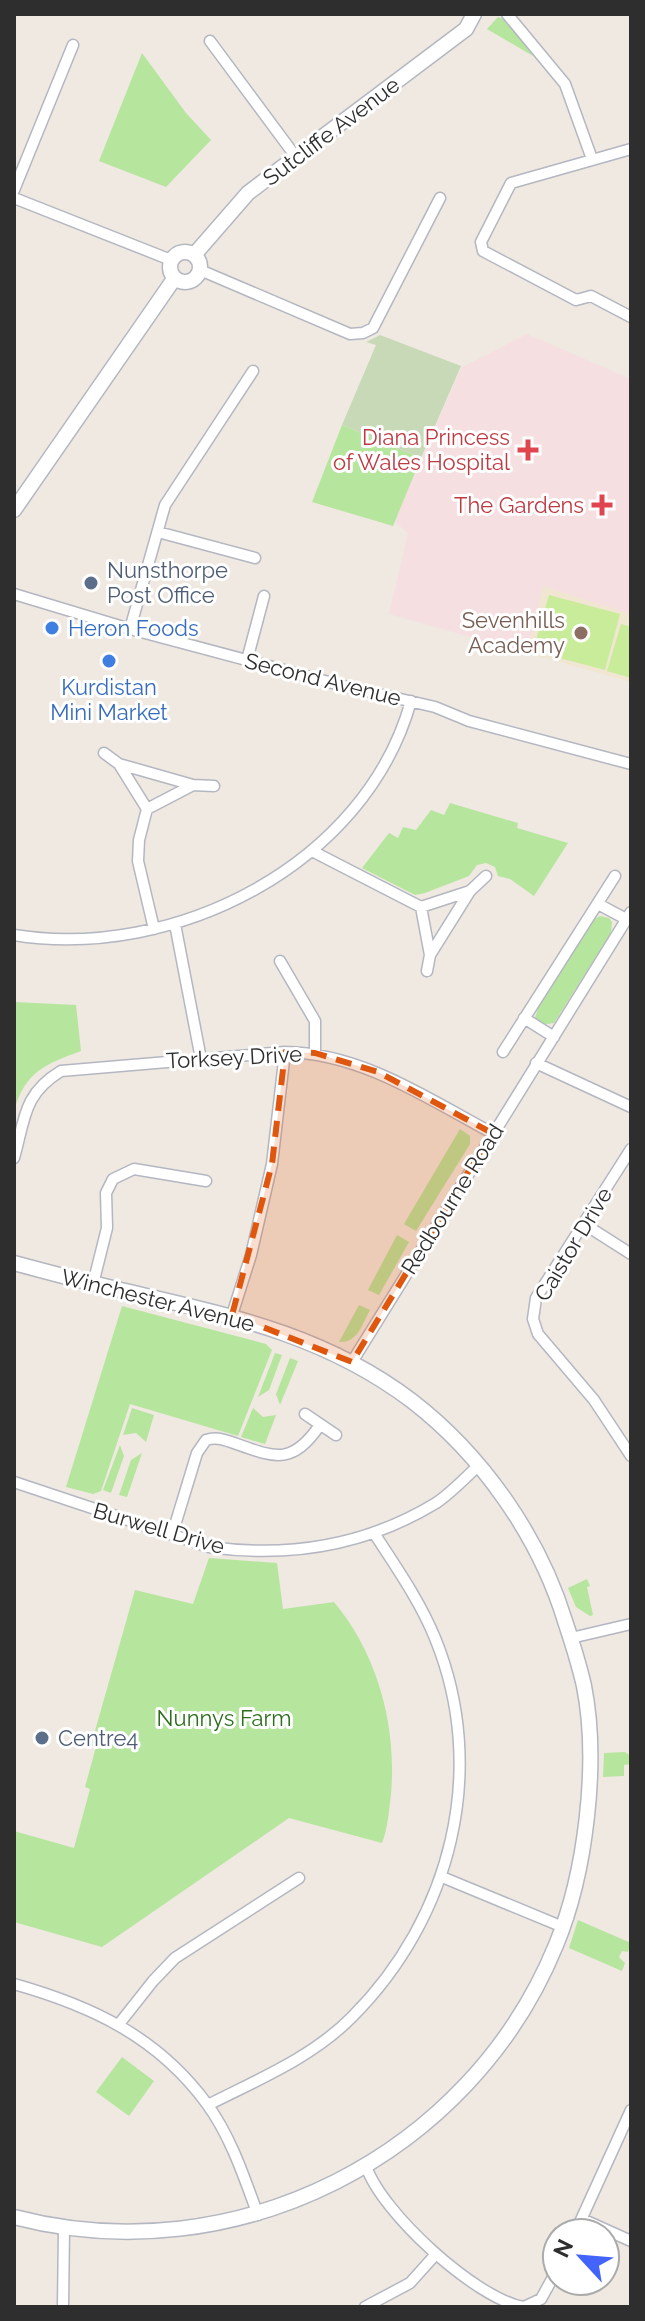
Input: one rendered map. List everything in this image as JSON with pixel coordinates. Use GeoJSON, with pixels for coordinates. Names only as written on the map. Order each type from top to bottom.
{"type":"FeatureCollection","features":[{"type":"Feature","properties":{"kind":"street","name":"Sutcliffe Avenue"},"geometry":{"type":"LineString","coordinates":[[194,255],[248,193],[466,29],[474,14]]}},
{"type":"Feature","properties":{"kind":"street"},"geometry":{"type":"LineString","coordinates":[[507,14],[565,84],[592,159]]}},
{"type":"Feature","properties":{"kind":"street"},"geometry":{"type":"LineString","coordinates":[[210,41],[296,157]]}},
{"type":"Feature","properties":{"kind":"street"},"geometry":{"type":"LineString","coordinates":[[14,190],[73,45]]}},
{"type":"Feature","properties":{"kind":"street"},"geometry":{"type":"LineString","coordinates":[[631,149],[511,183],[481,242],[483,251],[576,300],[591,296],[631,317]]}},
{"type":"Feature","properties":{"kind":"street"},"geometry":{"type":"LineString","coordinates":[[14,198],[171,260]]}},
{"type":"Feature","properties":{"kind":"street"},"geometry":{"type":"LineString","coordinates":[[200,270],[350,334],[363,333],[373,328],[440,198]]}},
{"type":"Feature","properties":{"kind":"street"},"geometry":{"type":"LineString","coordinates":[[180,253],[194,255],[200,270],[196,278],[190,282],[174,279],[169,267],[171,260],[180,253]]}},
{"type":"Feature","properties":{"kind":"street"},"geometry":{"type":"LineString","coordinates":[[14,510],[174,279]]}},
{"type":"Feature","properties":{"kind":"street"},"geometry":{"type":"LineString","coordinates":[[130,629],[165,505],[253,371]]}},
{"type":"Feature","properties":{"kind":"street"},"geometry":{"type":"LineString","coordinates":[[158,532],[255,558]]}},
{"type":"Feature","properties":{"kind":"street","name":"Second Avenue"},"geometry":{"type":"LineString","coordinates":[[14,594],[130,629],[411,701],[469,721],[631,764]]}},
{"type":"Feature","properties":{"kind":"street"},"geometry":{"type":"LineString","coordinates":[[247,660],[264,596]]}},
{"type":"Feature","properties":{"kind":"street"},"geometry":{"type":"LineString","coordinates":[[14,935],[67,940],[125,935],[175,924],[240,898],[312,851],[371,788],[402,731],[411,701]]}},
{"type":"Feature","properties":{"kind":"street"},"geometry":{"type":"LineString","coordinates":[[104,753],[119,764],[193,785],[214,786]]}},
{"type":"Feature","properties":{"kind":"street"},"geometry":{"type":"LineString","coordinates":[[119,764],[147,809],[139,840],[138,861],[154,929]]}},
{"type":"Feature","properties":{"kind":"street"},"geometry":{"type":"LineString","coordinates":[[147,809],[193,785]]}},
{"type":"Feature","properties":{"kind":"street"},"geometry":{"type":"LineString","coordinates":[[312,851],[421,907],[470,891]]}},
{"type":"Feature","properties":{"kind":"street"},"geometry":{"type":"LineString","coordinates":[[430,955],[470,891],[486,876]]}},
{"type":"Feature","properties":{"kind":"street"},"geometry":{"type":"LineString","coordinates":[[503,1052],[615,876]]}},
{"type":"Feature","properties":{"kind":"street","name":"Redbourne Road"},"geometry":{"type":"LineString","coordinates":[[352,1362],[629,916],[598,904]]}},
{"type":"Feature","properties":{"kind":"street"},"geometry":{"type":"LineString","coordinates":[[421,907],[430,955],[427,971]]}},
{"type":"Feature","properties":{"kind":"street"},"geometry":{"type":"LineString","coordinates":[[175,924],[201,1059]]}},
{"type":"Feature","properties":{"kind":"street"},"geometry":{"type":"LineString","coordinates":[[280,961],[315,1021],[315,1053]]}},
{"type":"Feature","properties":{"kind":"street"},"geometry":{"type":"LineString","coordinates":[[524,1018],[554,1037]]}},
{"type":"Feature","properties":{"kind":"street"},"geometry":{"type":"LineString","coordinates":[[232,1315],[251,1255],[272,1164],[285,1052]]}},
{"type":"Feature","properties":{"kind":"street","name":"Torksey Drive"},"geometry":{"type":"LineString","coordinates":[[14,1158],[34,1091],[61,1071],[285,1052],[315,1053],[378,1072],[492,1133]]}},
{"type":"Feature","properties":{"kind":"street"},"geometry":{"type":"LineString","coordinates":[[536,1063],[631,1107]]}},
{"type":"Feature","properties":{"kind":"street","name":"Caistor Drive"},"geometry":{"type":"LineString","coordinates":[[631,1149],[536,1298],[533,1319],[545,1346],[594,1400],[631,1456]]}},
{"type":"Feature","properties":{"kind":"street"},"geometry":{"type":"LineString","coordinates":[[93,1284],[107,1228],[106,1193],[113,1179],[134,1169],[206,1181]]}},
{"type":"Feature","properties":{"kind":"street"},"geometry":{"type":"LineString","coordinates":[[584,1224],[631,1254]]}},
{"type":"Feature","properties":{"kind":"street","name":"Winchester Avenue"},"geometry":{"type":"LineString","coordinates":[[14,1263],[232,1315],[295,1337],[352,1362],[415,1403],[478,1466],[535,1547],[556,1591],[571,1638],[584,1688],[589,1747],[589,1785],[582,1856],[556,1947],[522,2012],[478,2072],[426,2124],[366,2166],[315,2193],[258,2215],[164,2231],[114,2232],[64,2228],[14,2217]]}},
{"type":"Feature","properties":{"kind":"street"},"geometry":{"type":"LineString","coordinates":[[305,1414],[336,1435]]}},
{"type":"Feature","properties":{"kind":"street"},"geometry":{"type":"LineString","coordinates":[[172,1535],[197,1453],[206,1440],[221,1439],[262,1453],[289,1455],[304,1446],[320,1425]]}},
{"type":"Feature","properties":{"kind":"street","name":"Burwell Drive"},"geometry":{"type":"LineString","coordinates":[[14,1482],[209,1547],[303,1550],[374,1533],[437,1502],[478,1466]]}},
{"type":"Feature","properties":{"kind":"street"},"geometry":{"type":"LineString","coordinates":[[208,2105],[307,2053],[351,2019],[398,1961],[418,1929],[442,1877],[458,1809],[460,1771],[456,1710],[435,1638],[413,1593],[374,1533]]}},
{"type":"Feature","properties":{"kind":"street"},"geometry":{"type":"LineString","coordinates":[[571,1638],[631,1624]]}},
{"type":"Feature","properties":{"kind":"street"},"geometry":{"type":"LineString","coordinates":[[442,1877],[563,1927]]}},
{"type":"Feature","properties":{"kind":"street"},"geometry":{"type":"LineString","coordinates":[[119,2024],[175,1958],[299,1878]]}},
{"type":"Feature","properties":{"kind":"street"},"geometry":{"type":"LineString","coordinates":[[14,1984],[68,2000],[119,2024],[165,2058],[208,2105],[236,2156],[258,2215]]}},
{"type":"Feature","properties":{"kind":"street"},"geometry":{"type":"LineString","coordinates":[[583,2217],[631,2110]]}},
{"type":"Feature","properties":{"kind":"street"},"geometry":{"type":"LineString","coordinates":[[366,2166],[371,2182],[436,2254],[482,2287],[524,2307],[542,2297]]}},
{"type":"Feature","properties":{"kind":"street"},"geometry":{"type":"LineString","coordinates":[[63,2307],[64,2228]]}},
{"type":"Feature","properties":{"kind":"street"},"geometry":{"type":"LineString","coordinates":[[365,2307],[410,2283],[436,2254]]}},
{"type":"Feature","properties":{"kind":"highlighted area"},"geometry":{"type":"Polygon","coordinates":[[[285,1052],[315,1053],[378,1072],[492,1133],[352,1362],[232,1315],[272,1164],[285,1052]]]}},
{"type":"Feature","properties":{"kind":"shaded area","name":"Diana Princess of Wales Hospital"},"geometry":{"type":"Polygon","coordinates":[[[527,334],[631,379],[631,614],[543,586],[527,653],[389,614],[408,533],[394,521],[461,368],[527,334]]]}},
{"type":"Feature","properties":{"kind":"shaded area","name":"Sevenhills Academy"},"geometry":{"type":"Polygon","coordinates":[[[543,585],[631,614],[631,682],[527,653],[543,585]]]}},
{"type":"Feature","properties":{"kind":"green space"},"geometry":{"type":"Polygon","coordinates":[[[498,17],[506,20],[533,56],[487,29],[498,17]]]}},
{"type":"Feature","properties":{"kind":"green space"},"geometry":{"type":"Polygon","coordinates":[[[142,53],[186,113],[211,140],[166,187],[99,161],[142,53]]]}},
{"type":"Feature","properties":{"kind":"green space"},"geometry":{"type":"Polygon","coordinates":[[[380,335],[461,366],[421,458],[342,425],[376,345],[366,342],[380,335]]]}},
{"type":"Feature","properties":{"kind":"green space"},"geometry":{"type":"Polygon","coordinates":[[[342,425],[421,458],[393,526],[312,502],[342,425]]]}},
{"type":"Feature","properties":{"kind":"green space","name":"Sevenhills Academy"},"geometry":{"type":"Polygon","coordinates":[[[549,595],[620,614],[605,670],[533,651],[549,595]]]}},
{"type":"Feature","properties":{"kind":"green space"},"geometry":{"type":"Polygon","coordinates":[[[621,624],[631,627],[631,678],[607,671],[621,624]]]}},
{"type":"Feature","properties":{"kind":"green space"},"geometry":{"type":"Polygon","coordinates":[[[450,803],[518,823],[517,828],[568,843],[534,896],[510,879],[498,876],[495,867],[486,863],[477,865],[469,876],[415,895],[362,868],[389,833],[398,838],[403,827],[416,830],[431,810],[444,815],[450,803]]]}},
{"type":"Feature","properties":{"kind":"green space"},"geometry":{"type":"Polygon","coordinates":[[[600,916],[612,922],[611,933],[554,1023],[541,1025],[535,1018],[539,1005],[593,920],[600,916]]]}},
{"type":"Feature","properties":{"kind":"green space"},"geometry":{"type":"Polygon","coordinates":[[[14,1002],[76,1005],[81,1051],[38,1071],[24,1087],[14,1111],[14,1002]]]}},
{"type":"Feature","properties":{"kind":"green space"},"geometry":{"type":"Polygon","coordinates":[[[460,1129],[470,1136],[470,1144],[416,1231],[404,1224],[460,1129]]]}},
{"type":"Feature","properties":{"kind":"green space"},"geometry":{"type":"Polygon","coordinates":[[[397,1235],[409,1242],[379,1295],[368,1290],[397,1235]]]}},
{"type":"Feature","properties":{"kind":"green space"},"geometry":{"type":"Polygon","coordinates":[[[359,1305],[370,1310],[362,1327],[351,1339],[339,1342],[359,1305]]]}},
{"type":"Feature","properties":{"kind":"green space"},"geometry":{"type":"Polygon","coordinates":[[[122,1306],[266,1344],[272,1350],[238,1436],[130,1404],[101,1491],[93,1494],[66,1487],[122,1306]]]}},
{"type":"Feature","properties":{"kind":"green space"},"geometry":{"type":"Polygon","coordinates":[[[275,1353],[282,1355],[269,1390],[258,1397],[275,1353]]]}},
{"type":"Feature","properties":{"kind":"green space"},"geometry":{"type":"Polygon","coordinates":[[[290,1358],[298,1361],[280,1405],[276,1394],[290,1358]]]}},
{"type":"Feature","properties":{"kind":"green space"},"geometry":{"type":"Polygon","coordinates":[[[132,1408],[154,1415],[146,1442],[136,1433],[123,1435],[132,1408]]]}},
{"type":"Feature","properties":{"kind":"green space"},"geometry":{"type":"Polygon","coordinates":[[[253,1408],[263,1417],[276,1415],[265,1444],[241,1437],[253,1408]]]}},
{"type":"Feature","properties":{"kind":"green space"},"geometry":{"type":"Polygon","coordinates":[[[120,1445],[124,1456],[111,1493],[103,1490],[120,1445]]]}},
{"type":"Feature","properties":{"kind":"green space"},"geometry":{"type":"Polygon","coordinates":[[[142,1453],[127,1497],[119,1495],[131,1460],[142,1453]]]}},
{"type":"Feature","properties":{"kind":"green space","name":"Nunnys Farm"},"geometry":{"type":"Polygon","coordinates":[[[209,1558],[277,1563],[283,1609],[334,1602],[349,1623],[373,1668],[391,1743],[391,1794],[382,1843],[289,1818],[102,1947],[14,1922],[14,1831],[74,1848],[90,1789],[85,1787],[96,1747],[91,1745],[135,1590],[193,1604],[209,1558]]]}},
{"type":"Feature","properties":{"kind":"green space"},"geometry":{"type":"Polygon","coordinates":[[[587,1579],[593,1615],[590,1616],[576,1607],[568,1588],[587,1579]]]}},
{"type":"Feature","properties":{"kind":"green space"},"geometry":{"type":"Polygon","coordinates":[[[625,1752],[631,1756],[631,1764],[624,1765],[624,1776],[603,1777],[604,1753],[625,1752]]]}},
{"type":"Feature","properties":{"kind":"green space"},"geometry":{"type":"Polygon","coordinates":[[[578,1920],[631,1943],[628,1952],[622,1951],[619,1957],[625,1963],[622,1971],[569,1948],[578,1920]]]}},
{"type":"Feature","properties":{"kind":"green space"},"geometry":{"type":"Polygon","coordinates":[[[122,2057],[154,2081],[129,2116],[96,2092],[122,2057]]]}},
{"type":"Feature","properties":{"kind":"place","name":"Diana Princess of Wales Hospital"},"geometry":{"type":"Point","coordinates":[528,450]}},
{"type":"Feature","properties":{"kind":"place","name":"The Gardens"},"geometry":{"type":"Point","coordinates":[602,505]}},
{"type":"Feature","properties":{"kind":"place","name":"Nunsthorpe Post Office"},"geometry":{"type":"Point","coordinates":[91,583]}},
{"type":"Feature","properties":{"kind":"place","name":"Heron Foods"},"geometry":{"type":"Point","coordinates":[52,628]}},
{"type":"Feature","properties":{"kind":"place","name":"Sevenhills Academy"},"geometry":{"type":"Point","coordinates":[581,633]}},
{"type":"Feature","properties":{"kind":"place","name":"Kurdistan Mini Market"},"geometry":{"type":"Point","coordinates":[109,661]}},
{"type":"Feature","properties":{"kind":"place","name":"Centre4"},"geometry":{"type":"Point","coordinates":[42,1738]}}]}
